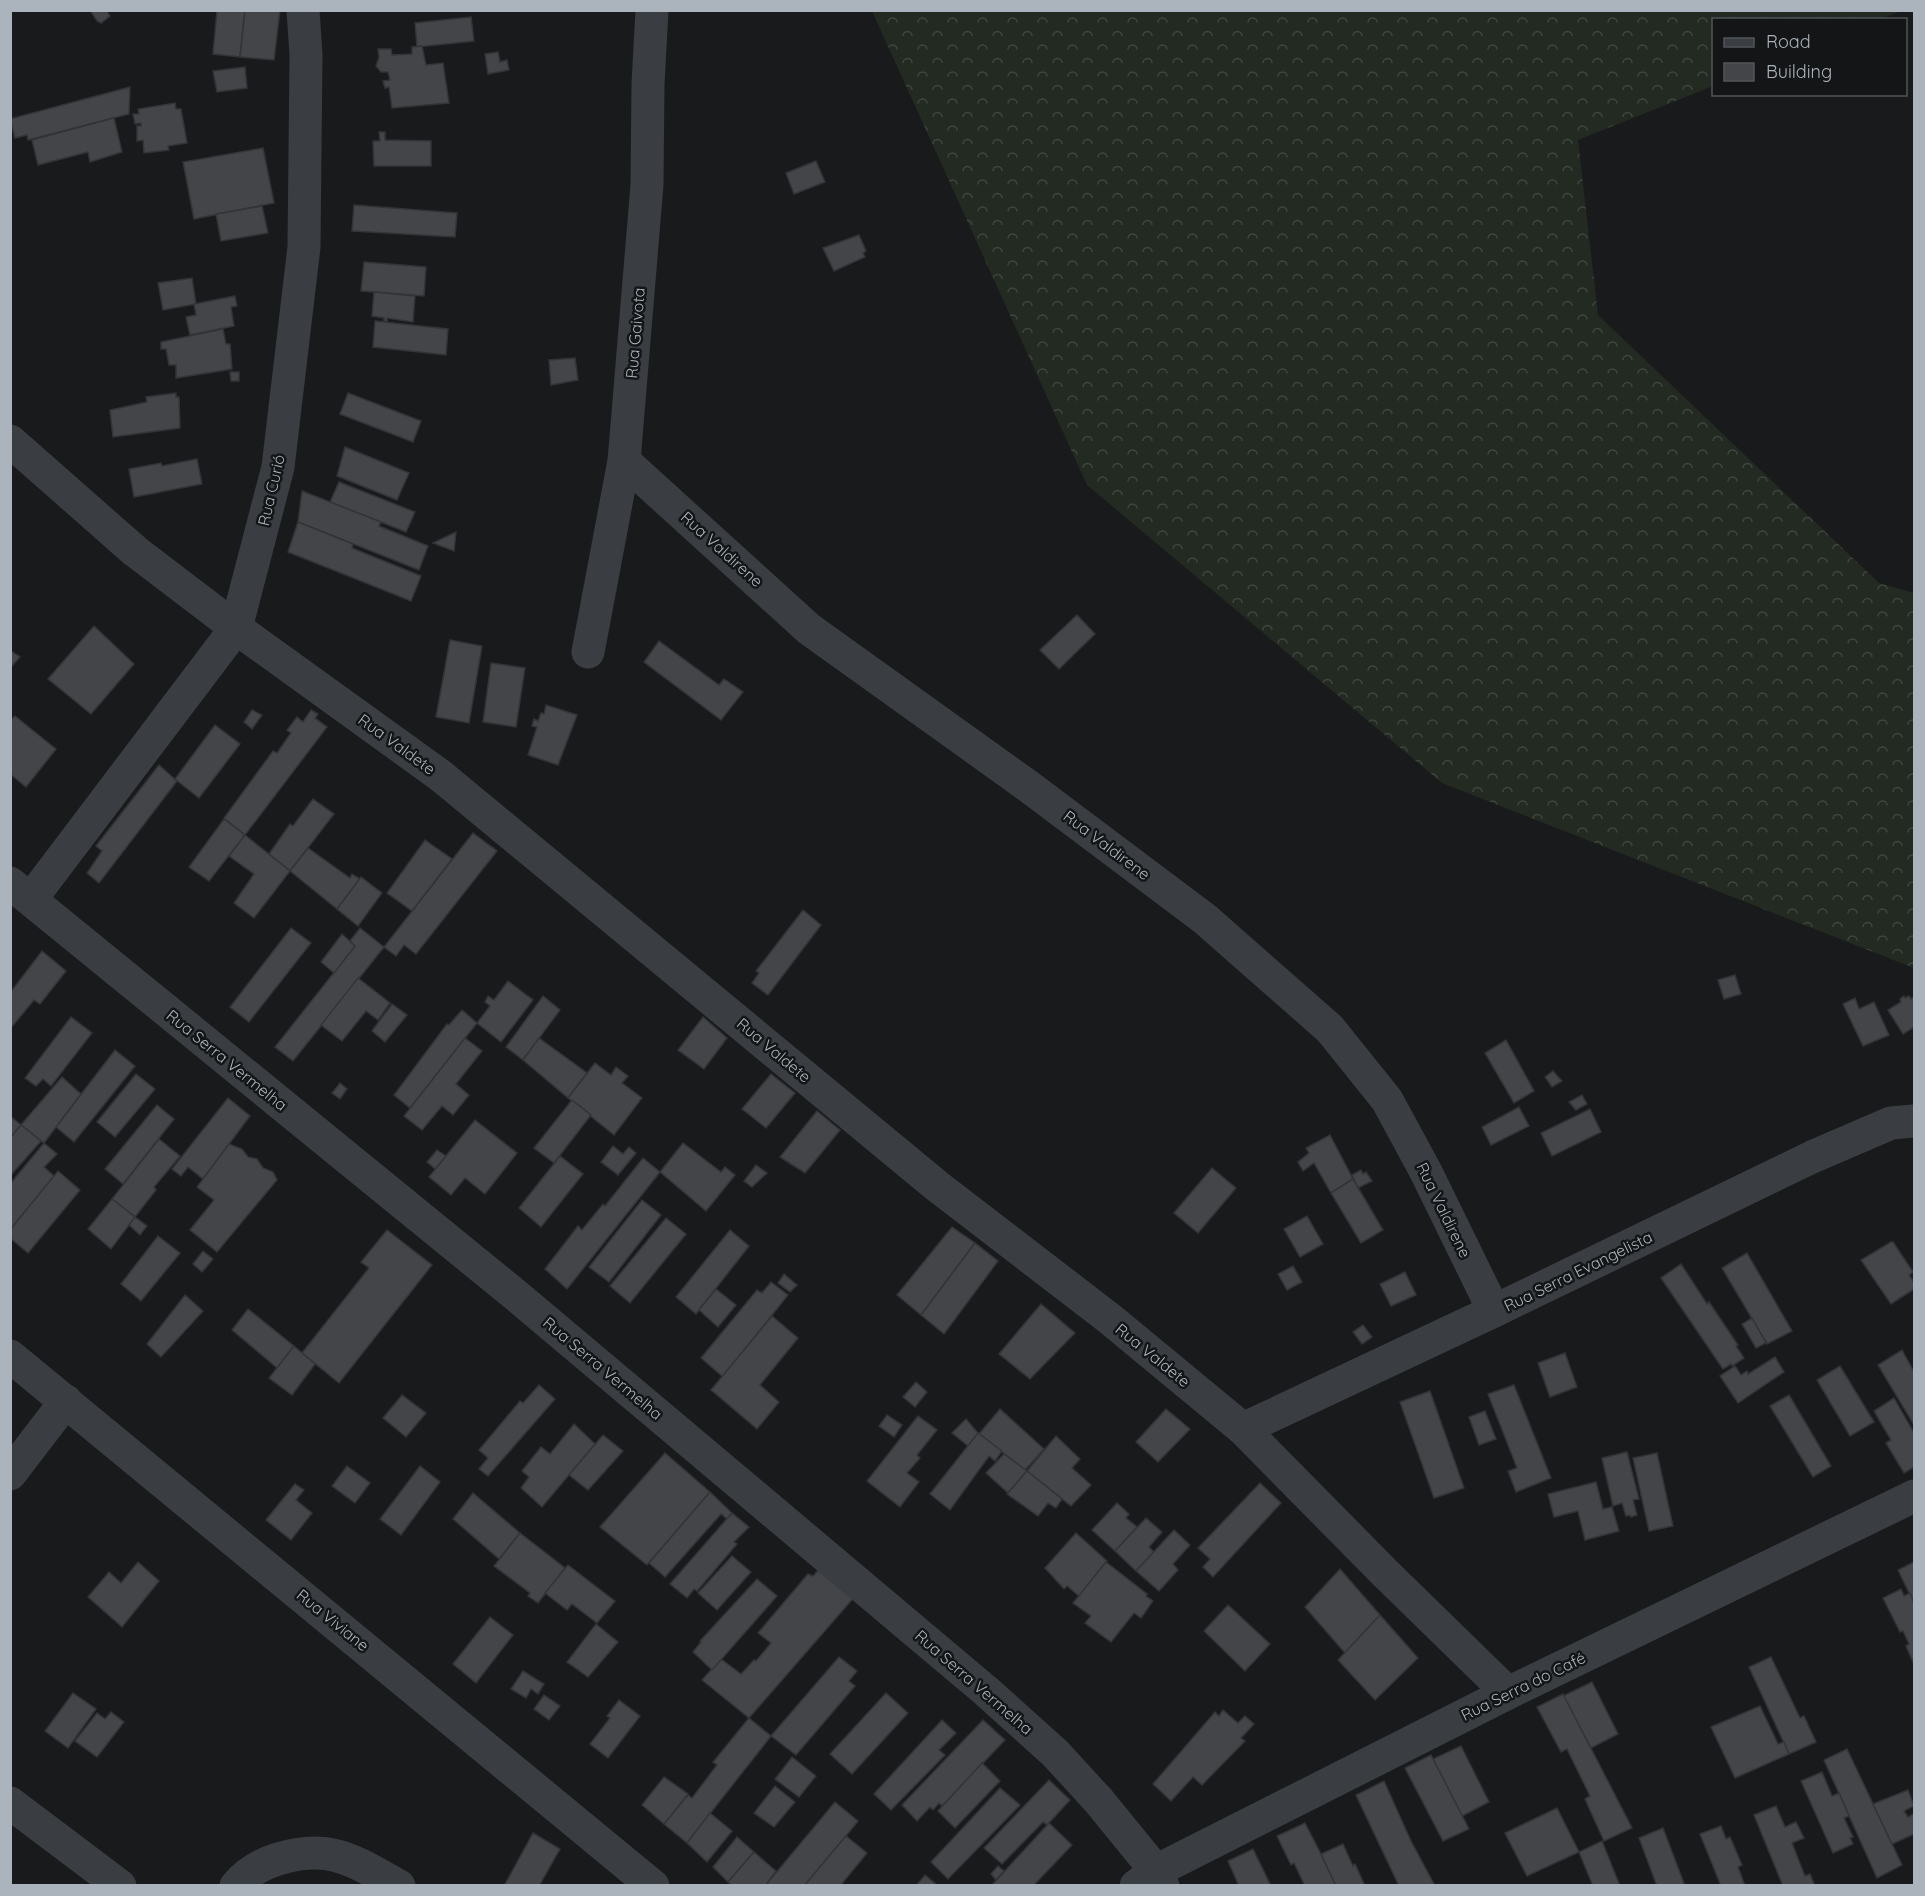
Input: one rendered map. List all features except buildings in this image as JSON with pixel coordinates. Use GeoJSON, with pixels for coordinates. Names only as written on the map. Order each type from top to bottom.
{"type":"FeatureCollection","features":[{"type":"Feature","properties":{"kind":"street","name":"Rua Curió"},"geometry":{"type":"LineString","coordinates":[[21,891],[236,628],[278,467],[304,247],[306,55],[303,10]]}},
{"type":"Feature","properties":{"kind":"street","name":"Rua Gaivota"},"geometry":{"type":"LineString","coordinates":[[588,652],[624,461],[647,185],[648,84],[652,10]]}},
{"type":"Feature","properties":{"kind":"street","name":"Rua Valdete"},"geometry":{"type":"LineString","coordinates":[[10,441],[135,551],[236,628],[441,776],[937,1186],[1110,1320],[1243,1429],[1508,1693]]}},
{"type":"Feature","properties":{"kind":"street","name":"Rua Valdirene"},"geometry":{"type":"LineString","coordinates":[[624,461],[809,628],[1028,786],[1205,919],[1330,1029],[1387,1100],[1426,1172],[1494,1311]]}},
{"type":"Feature","properties":{"kind":"street","name":"Rua Serra Vermelha"},"geometry":{"type":"LineString","coordinates":[[21,891],[527,1305],[986,1690],[1055,1753],[1099,1801],[1152,1881]]}},
{"type":"Feature","properties":{"kind":"street","name":"Rua Serra Evangelista"},"geometry":{"type":"LineString","coordinates":[[1243,1429],[1812,1157],[1891,1123],[1914,1121]]}},
{"type":"Feature","properties":{"kind":"street","name":"Rua Viviane"},"geometry":{"type":"LineString","coordinates":[[10,1356],[653,1886]]}},
{"type":"Feature","properties":{"kind":"street"},"geometry":{"type":"LineString","coordinates":[[10,1474],[66,1401]]}},
{"type":"Feature","properties":{"kind":"street","name":"Rua Serra do Café"},"geometry":{"type":"LineString","coordinates":[[1152,1881],[1508,1693],[1914,1496]]}},
{"type":"Feature","properties":{"kind":"street"},"geometry":{"type":"LineString","coordinates":[[10,1803],[120,1886]]}},
{"type":"Feature","properties":{"kind":"street"},"geometry":{"type":"LineString","coordinates":[[236,1886],[244,1877],[266,1863],[294,1854],[321,1852],[353,1860],[399,1886]]}},
{"type":"Feature","properties":{"kind":"green space"},"geometry":{"type":"Polygon","coordinates":[[[872,11],[1902,11],[1882,18],[1712,18],[1712,86],[1578,140],[1598,315],[1879,583],[1914,593],[1914,968],[1442,783],[1087,485],[872,11]]]}}]}
